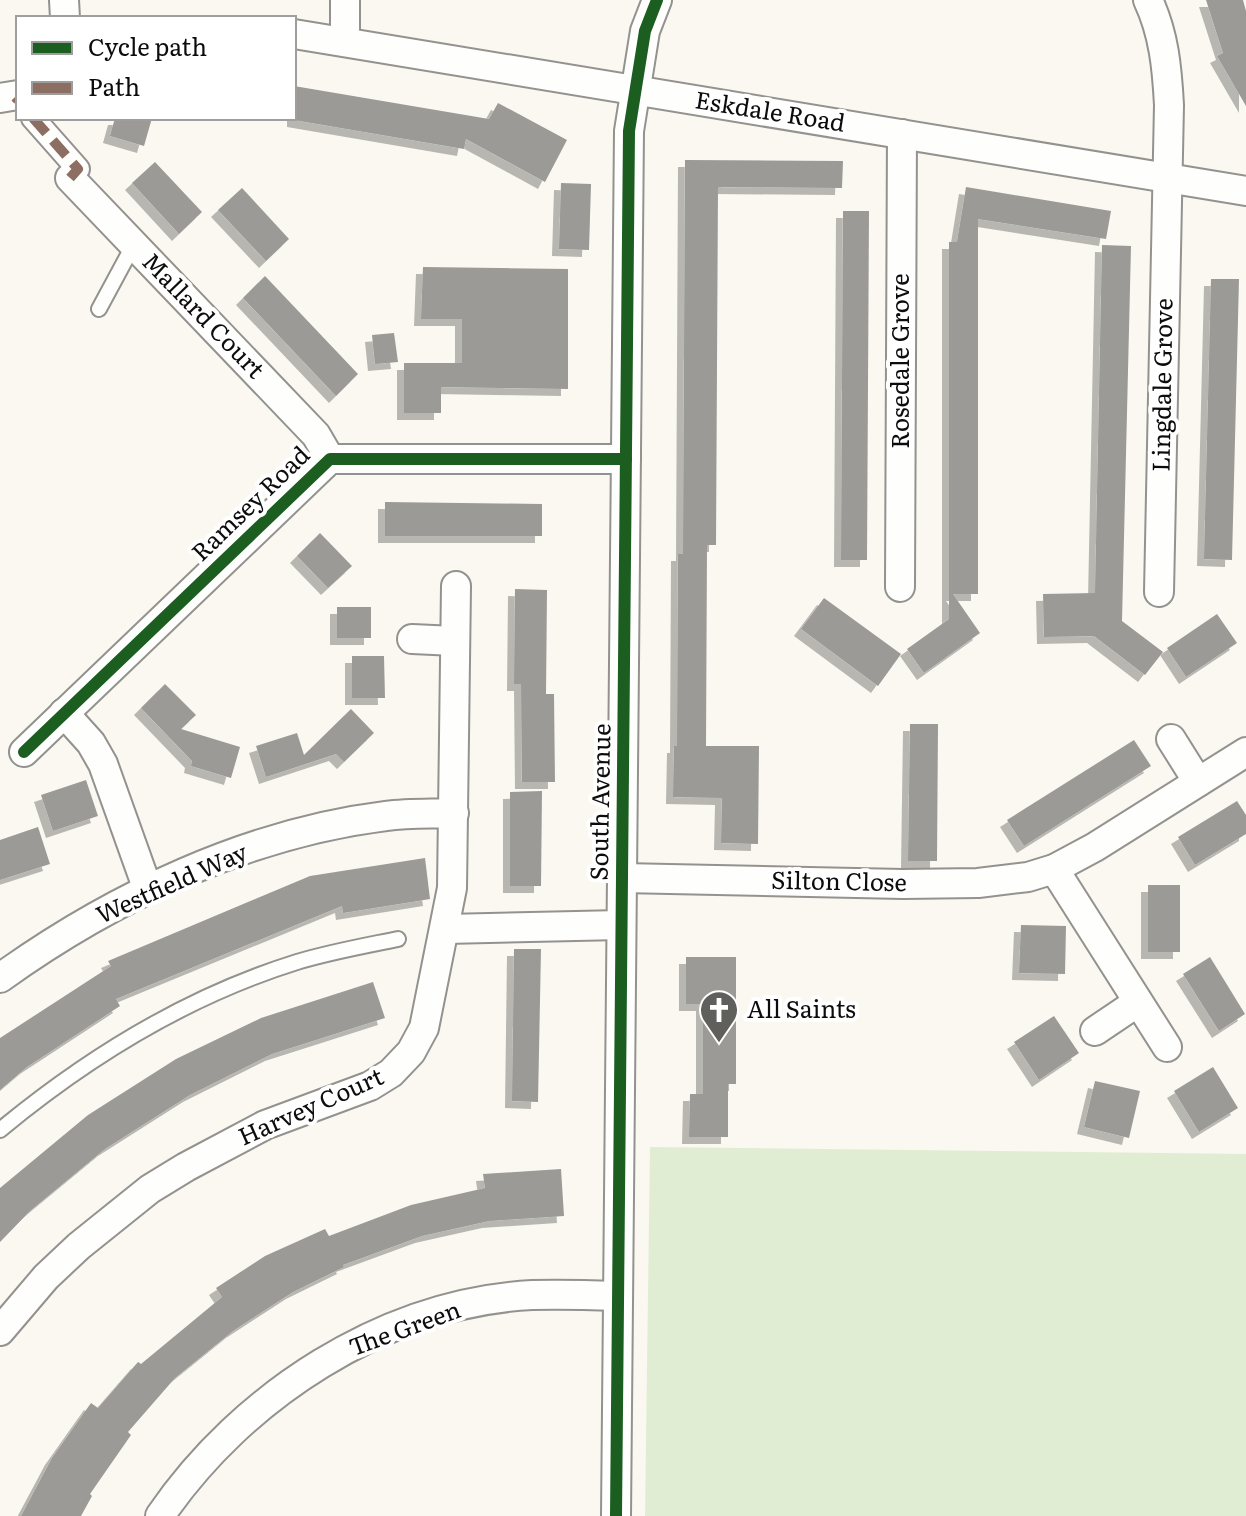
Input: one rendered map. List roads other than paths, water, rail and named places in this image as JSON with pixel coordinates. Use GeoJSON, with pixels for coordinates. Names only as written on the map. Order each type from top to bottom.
{"type":"FeatureCollection","features":[{"type":"Feature","properties":{"kind":"street"},"geometry":{"type":"LineString","coordinates":[[345,0],[345,41]]}},
{"type":"Feature","properties":{"kind":"street","name":"South Avenue"},"geometry":{"type":"LineString","coordinates":[[616,1516],[629,131],[645,31],[657,0]]}},
{"type":"Feature","properties":{"kind":"street","name":"Lingdale Grove"},"geometry":{"type":"LineString","coordinates":[[1148,0],[1156,17],[1167,64],[1169,105],[1159,592]]}},
{"type":"Feature","properties":{"kind":"street","name":"Eskdale Road"},"geometry":{"type":"LineString","coordinates":[[296,34],[1246,191]]}},
{"type":"Feature","properties":{"kind":"street"},"geometry":{"type":"LineString","coordinates":[[35,120],[78,169],[70,178]]}},
{"type":"Feature","properties":{"kind":"street","name":"Rosedale Grove"},"geometry":{"type":"LineString","coordinates":[[900,587],[902,134]]}},
{"type":"Feature","properties":{"kind":"street","name":"Mallard Court"},"geometry":{"type":"LineString","coordinates":[[70,178],[316,435],[330,459]]}},
{"type":"Feature","properties":{"kind":"street","name":"Ramsey Road"},"geometry":{"type":"LineString","coordinates":[[24,752],[330,459],[626,459]]}},
{"type":"Feature","properties":{"kind":"street","name":"Harvey Court"},"geometry":{"type":"LineString","coordinates":[[0,1331],[46,1277],[150,1189],[265,1125],[370,1086],[391,1073],[411,1052],[424,1028],[452,888],[456,586]]}},
{"type":"Feature","properties":{"kind":"street"},"geometry":{"type":"LineString","coordinates":[[412,639],[455,641]]}},
{"type":"Feature","properties":{"kind":"street"},"geometry":{"type":"LineString","coordinates":[[64,713],[91,743],[103,764],[148,890]]}},
{"type":"Feature","properties":{"kind":"street"},"geometry":{"type":"LineString","coordinates":[[1171,739],[1198,782]]}},
{"type":"Feature","properties":{"kind":"street","name":"Silton Close"},"geometry":{"type":"LineString","coordinates":[[622,878],[978,883],[1028,877],[1054,869],[1246,752]]}},
{"type":"Feature","properties":{"kind":"street","name":"Westfield Way"},"geometry":{"type":"LineString","coordinates":[[0,978],[80,925],[209,862],[277,839],[331,826],[388,816],[454,813]]}},
{"type":"Feature","properties":{"kind":"street"},"geometry":{"type":"LineString","coordinates":[[1054,869],[1167,1047]]}},
{"type":"Feature","properties":{"kind":"street"},"geometry":{"type":"LineString","coordinates":[[446,929],[621,925]]}},
{"type":"Feature","properties":{"kind":"street"},"geometry":{"type":"LineString","coordinates":[[1095,1031],[1138,1002]]}},
{"type":"Feature","properties":{"kind":"street","name":"The Green"},"geometry":{"type":"LineString","coordinates":[[160,1516],[181,1485],[251,1413],[329,1358],[373,1336],[450,1309],[491,1301],[530,1295],[618,1296]]}},
{"type":"Feature","properties":{"kind":"lane"},"geometry":{"type":"LineString","coordinates":[[99,309],[134,244]]}},
{"type":"Feature","properties":{"kind":"lane"},"geometry":{"type":"LineString","coordinates":[[0,1130],[62,1082],[171,1014],[295,963],[398,939]]}},
{"type":"Feature","properties":{"kind":"place","name":"All Saints"},"geometry":{"type":"Point","coordinates":[719,1044]}}]}
